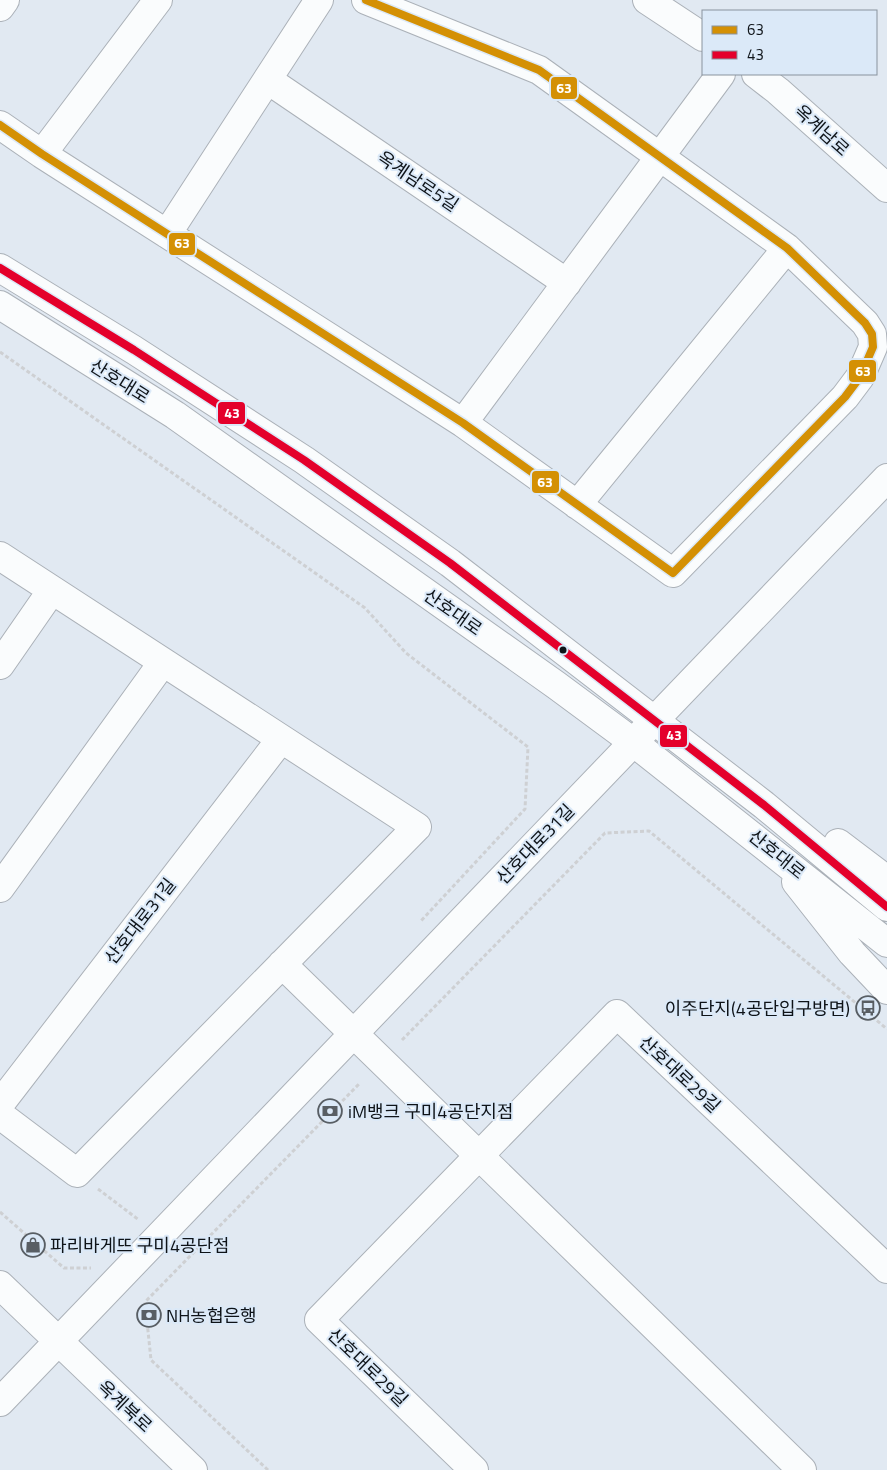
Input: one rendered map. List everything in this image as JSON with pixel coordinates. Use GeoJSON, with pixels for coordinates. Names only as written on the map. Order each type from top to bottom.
{"type":"FeatureCollection","features":[{"type":"Feature","properties":{"kind":"street"},"geometry":{"type":"LineString","coordinates":[[0,7],[5,0]]}},
{"type":"Feature","properties":{"kind":"street"},"geometry":{"type":"LineString","coordinates":[[42,154],[158,0]]}},
{"type":"Feature","properties":{"kind":"street"},"geometry":{"type":"LineString","coordinates":[[167,234],[318,0]]}},
{"type":"Feature","properties":{"kind":"street"},"geometry":{"type":"LineString","coordinates":[[0,125],[42,154],[463,423],[674,573],[845,398],[868,363],[873,347],[872,334],[865,323],[787,248],[539,70],[366,0]]}},
{"type":"Feature","properties":{"kind":"street"},"geometry":{"type":"LineString","coordinates":[[647,0],[702,36]]}},
{"type":"Feature","properties":{"kind":"street"},"geometry":{"type":"LineString","coordinates":[[463,423],[720,75]]}},
{"type":"Feature","properties":{"kind":"street","name":"옥계남로"},"geometry":{"type":"LineString","coordinates":[[757,75],[778,90],[887,188]]}},
{"type":"Feature","properties":{"kind":"street","name":"옥계남로5길"},"geometry":{"type":"LineString","coordinates":[[268,80],[567,282]]}},
{"type":"Feature","properties":{"kind":"street"},"geometry":{"type":"LineString","coordinates":[[577,505],[787,248]]}},
{"type":"Feature","properties":{"kind":"street","name":"산호대로"},"geometry":{"type":"LineString","coordinates":[[0,268],[142,356],[312,466],[450,563],[764,805],[887,907]]}},
{"type":"Feature","properties":{"kind":"street","name":"산호대로"},"geometry":{"type":"LineString","coordinates":[[0,305],[175,415],[633,742],[777,854],[887,943]]}},
{"type":"Feature","properties":{"kind":"street","name":"산호대로31길"},"geometry":{"type":"LineString","coordinates":[[58,1342],[887,478]]}},
{"type":"Feature","properties":{"kind":"street"},"geometry":{"type":"LineString","coordinates":[[0,556],[417,827],[77,1173],[0,1116]]}},
{"type":"Feature","properties":{"kind":"street"},"geometry":{"type":"LineString","coordinates":[[0,665],[52,590]]}},
{"type":"Feature","properties":{"kind":"street"},"geometry":{"type":"LineString","coordinates":[[0,888],[163,662]]}},
{"type":"Feature","properties":{"kind":"street"},"geometry":{"type":"LineString","coordinates":[[654,722],[723,760],[794,809],[887,880]]}},
{"type":"Feature","properties":{"kind":"street","name":"산호대로31길"},"geometry":{"type":"LineString","coordinates":[[0,1104],[281,739]]}},
{"type":"Feature","properties":{"kind":"street"},"geometry":{"type":"LineString","coordinates":[[777,854],[813,906],[852,953],[887,990]]}},
{"type":"Feature","properties":{"kind":"street"},"geometry":{"type":"LineString","coordinates":[[282,964],[802,1470]]}},
{"type":"Feature","properties":{"kind":"street","name":"산호대로29길"},"geometry":{"type":"LineString","coordinates":[[474,1470],[319,1320],[617,1014],[887,1269]]}},
{"type":"Feature","properties":{"kind":"street","name":"옥계북로"},"geometry":{"type":"LineString","coordinates":[[0,1285],[193,1470]]}},
{"type":"Feature","properties":{"kind":"street"},"geometry":{"type":"LineString","coordinates":[[0,1402],[58,1342]]}},
{"type":"Feature","properties":{"kind":"path"},"geometry":{"type":"LineString","coordinates":[[0,352],[365,608],[406,653],[528,747],[525,809],[418,925]]}},
{"type":"Feature","properties":{"kind":"path"},"geometry":{"type":"LineString","coordinates":[[402,1040],[605,833],[649,831],[887,1029]]}},
{"type":"Feature","properties":{"kind":"path"},"geometry":{"type":"LineString","coordinates":[[268,1470],[152,1360],[145,1302],[360,1083]]}},
{"type":"Feature","properties":{"kind":"path"},"geometry":{"type":"LineString","coordinates":[[77,1173],[142,1222]]}},
{"type":"Feature","properties":{"kind":"path"},"geometry":{"type":"LineString","coordinates":[[0,1212],[64,1268],[100,1268]]}},
{"type":"Feature","properties":{"kind":"transit line","name":"63"},"geometry":{"type":"LineString","coordinates":[[0,125],[42,154],[463,423],[673,573],[845,397],[860,377],[873,347],[872,334],[865,323],[787,248],[539,70],[366,0]]}},
{"type":"Feature","properties":{"kind":"transit line","name":"43"},"geometry":{"type":"LineString","coordinates":[[0,268],[134,350],[304,460],[450,563],[764,805],[887,907]]}},
{"type":"Feature","properties":{"kind":"place","name":"이주단지(4공단입구방면)"},"geometry":{"type":"Point","coordinates":[868,1008]}},
{"type":"Feature","properties":{"kind":"place","name":"iM뱅크 구미4공단지점"},"geometry":{"type":"Point","coordinates":[330,1111]}},
{"type":"Feature","properties":{"kind":"place","name":"파리바게뜨 구미4공단점"},"geometry":{"type":"Point","coordinates":[33,1245]}},
{"type":"Feature","properties":{"kind":"place","name":"NH농협은행"},"geometry":{"type":"Point","coordinates":[149,1315]}}]}
